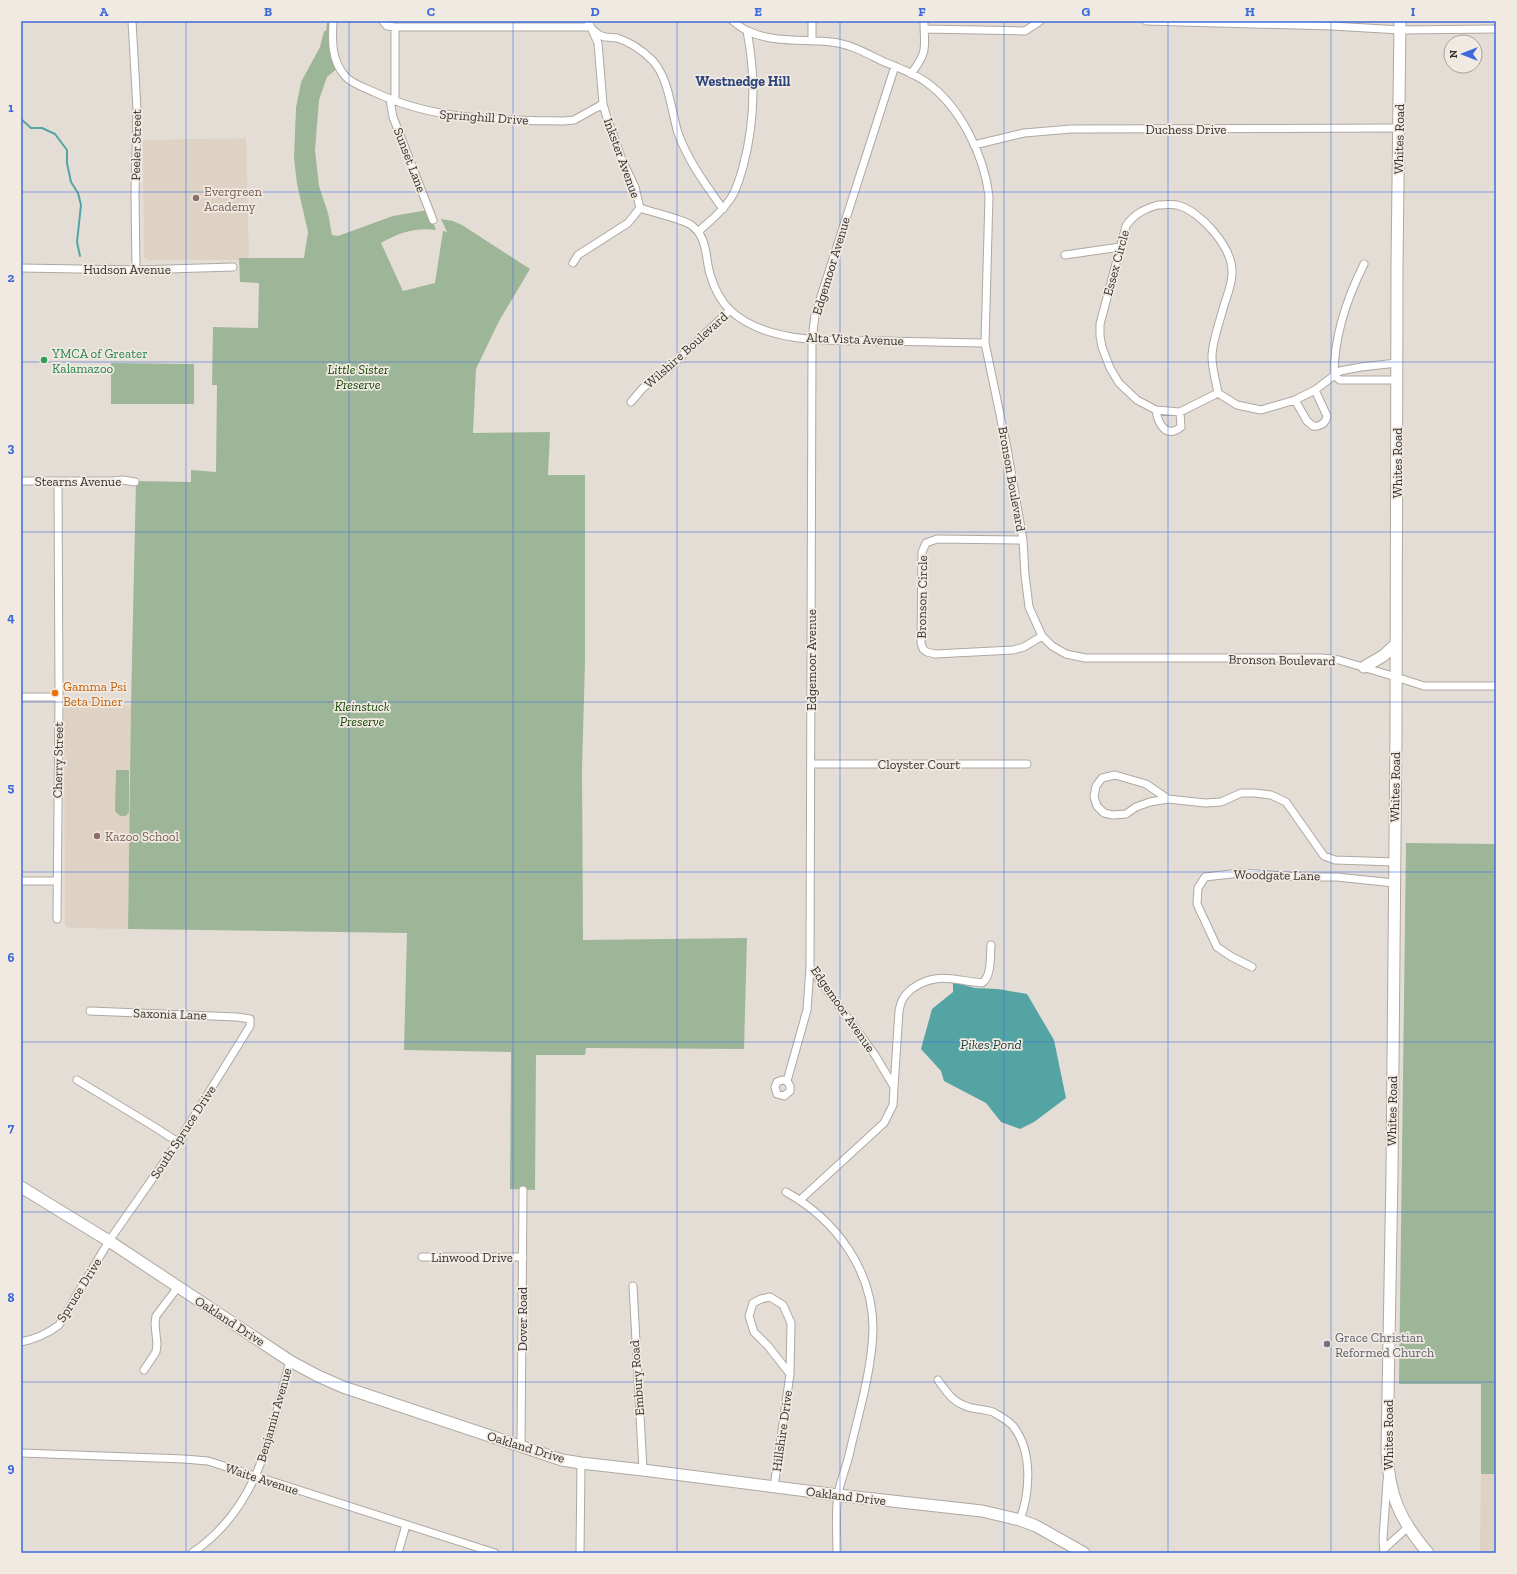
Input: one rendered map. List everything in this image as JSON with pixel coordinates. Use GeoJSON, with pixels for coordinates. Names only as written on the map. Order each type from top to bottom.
{"type":"FeatureCollection","features":[{"type":"Feature","properties":{"kind":"street","name":"Peeler Street"},"geometry":{"type":"LineString","coordinates":[[132,21],[137,108],[136,270]]}},
{"type":"Feature","properties":{"kind":"street","name":"Springhill Drive"},"geometry":{"type":"LineString","coordinates":[[333,21],[332,42],[334,53],[345,76],[359,85],[392,100],[428,112],[475,119],[558,121],[574,120],[603,104]]}},
{"type":"Feature","properties":{"kind":"street"},"geometry":{"type":"LineString","coordinates":[[383,21],[387,26],[395,27],[589,24],[602,36],[617,38],[631,43],[654,62],[665,86],[678,133],[689,158],[700,177],[723,209]]}},
{"type":"Feature","properties":{"kind":"street","name":"Bronson Boulevard"},"geometry":{"type":"LineString","coordinates":[[732,21],[747,31],[769,38],[831,42],[847,45],[912,74],[926,82],[940,93],[957,115],[974,145],[987,183],[989,196],[985,343],[1007,448],[1023,540],[1029,607],[1042,636],[1052,646],[1074,656],[1085,658],[1322,658],[1340,660],[1424,686],[1496,686]]}},
{"type":"Feature","properties":{"kind":"street"},"geometry":{"type":"LineString","coordinates":[[812,21],[812,41]]}},
{"type":"Feature","properties":{"kind":"street"},"geometry":{"type":"LineString","coordinates":[[912,74],[923,55],[926,44],[924,21]]}},
{"type":"Feature","properties":{"kind":"street"},"geometry":{"type":"LineString","coordinates":[[924,29],[1025,30],[1032,24],[1040,21]]}},
{"type":"Feature","properties":{"kind":"street"},"geometry":{"type":"LineString","coordinates":[[1146,21],[1332,23],[1496,29]]}},
{"type":"Feature","properties":{"kind":"street","name":"Inkster Avenue"},"geometry":{"type":"LineString","coordinates":[[572,263],[578,256],[628,223],[640,208],[635,187],[613,138],[603,104],[598,43],[589,24]]}},
{"type":"Feature","properties":{"kind":"street","name":"Whites Road"},"geometry":{"type":"LineString","coordinates":[[1384,1551],[1383,1539],[1388,1469],[1395,862],[1400,25]]}},
{"type":"Feature","properties":{"kind":"street","name":"Sunset Lane"},"geometry":{"type":"LineString","coordinates":[[395,27],[392,100],[393,116],[433,220]]}},
{"type":"Feature","properties":{"kind":"street"},"geometry":{"type":"LineString","coordinates":[[640,208],[690,224],[698,231],[723,209],[731,198],[739,180],[750,135],[752,115],[754,82],[752,56],[747,31]]}},
{"type":"Feature","properties":{"kind":"street","name":"Edgemoor Avenue"},"geometry":{"type":"LineString","coordinates":[[894,1087],[875,1055],[810,967],[812,340],[815,315],[895,66]]}},
{"type":"Feature","properties":{"kind":"street","name":"Duchess Drive"},"geometry":{"type":"LineString","coordinates":[[974,145],[1024,133],[1071,129],[1400,128]]}},
{"type":"Feature","properties":{"kind":"street","name":"Essex Circle"},"geometry":{"type":"LineString","coordinates":[[1180,412],[1156,410],[1138,400],[1125,389],[1110,368],[1102,347],[1100,336],[1100,324],[1123,233],[1130,219],[1145,209],[1158,205],[1176,205],[1190,211],[1205,223],[1220,240],[1231,262],[1232,275],[1212,355],[1218,393]]}},
{"type":"Feature","properties":{"kind":"street","name":"Wilshire Boulevard"},"geometry":{"type":"LineString","coordinates":[[631,402],[643,388],[668,369],[730,310],[717,294],[710,274],[705,245],[698,231]]}},
{"type":"Feature","properties":{"kind":"street"},"geometry":{"type":"LineString","coordinates":[[1065,255],[1120,247]]}},
{"type":"Feature","properties":{"kind":"street"},"geometry":{"type":"LineString","coordinates":[[1334,375],[1334,362],[1338,335],[1350,295],[1364,264]]}},
{"type":"Feature","properties":{"kind":"street","name":"Hudson Avenue"},"geometry":{"type":"LineString","coordinates":[[21,268],[136,270],[233,267]]}},
{"type":"Feature","properties":{"kind":"street","name":"Alta Vista Avenue"},"geometry":{"type":"LineString","coordinates":[[730,310],[757,327],[770,332],[812,340],[985,343]]}},
{"type":"Feature","properties":{"kind":"street"},"geometry":{"type":"LineString","coordinates":[[1156,410],[1160,425],[1167,430],[1172,431],[1181,427],[1180,412],[1218,393],[1237,405],[1262,410],[1295,400],[1315,390],[1340,371],[1397,363]]}},
{"type":"Feature","properties":{"kind":"street"},"geometry":{"type":"LineString","coordinates":[[1334,375],[1340,380],[1397,380]]}},
{"type":"Feature","properties":{"kind":"street"},"geometry":{"type":"LineString","coordinates":[[1295,400],[1309,424],[1319,426],[1325,421],[1327,416],[1315,390]]}},
{"type":"Feature","properties":{"kind":"street","name":"Stearns Avenue"},"geometry":{"type":"LineString","coordinates":[[21,481],[58,482],[123,480],[135,482]]}},
{"type":"Feature","properties":{"kind":"street","name":"Cherry Street"},"geometry":{"type":"LineString","coordinates":[[57,919],[56,881],[59,697],[58,482]]}},
{"type":"Feature","properties":{"kind":"street","name":"Bronson Circle"},"geometry":{"type":"LineString","coordinates":[[1023,540],[937,539],[926,543],[922,552],[921,643],[923,649],[927,652],[936,654],[1013,650],[1024,647],[1042,636]]}},
{"type":"Feature","properties":{"kind":"street"},"geometry":{"type":"LineString","coordinates":[[1364,667],[1383,656],[1396,644]]}},
{"type":"Feature","properties":{"kind":"street"},"geometry":{"type":"LineString","coordinates":[[21,697],[59,697]]}},
{"type":"Feature","properties":{"kind":"street","name":"Cloyster Court"},"geometry":{"type":"LineString","coordinates":[[811,764],[1027,764]]}},
{"type":"Feature","properties":{"kind":"street","name":"Woodgate Lane"},"geometry":{"type":"LineString","coordinates":[[1168,799],[1146,784],[1115,775],[1102,778],[1096,786],[1094,797],[1097,806],[1104,813],[1113,815],[1126,814],[1136,807],[1150,802],[1168,799],[1205,803],[1221,802],[1241,793],[1271,795],[1286,802],[1324,856],[1335,860],[1395,862]]}},
{"type":"Feature","properties":{"kind":"street","name":"Woodgate Lane"},"geometry":{"type":"LineString","coordinates":[[1252,967],[1232,957],[1217,947],[1197,904],[1198,888],[1205,877],[1240,873],[1301,877],[1337,877],[1394,883]]}},
{"type":"Feature","properties":{"kind":"street"},"geometry":{"type":"LineString","coordinates":[[21,881],[56,881]]}},
{"type":"Feature","properties":{"kind":"street"},"geometry":{"type":"LineString","coordinates":[[800,1200],[884,1123],[893,1105],[899,1011],[902,998],[919,984],[937,978],[954,978],[982,983],[985,981],[989,973],[991,945]]}},
{"type":"Feature","properties":{"kind":"street"},"geometry":{"type":"LineString","coordinates":[[787,1081],[807,1010],[810,967]]}},
{"type":"Feature","properties":{"kind":"street","name":"Saxonia Lane"},"geometry":{"type":"LineString","coordinates":[[90,1011],[237,1017],[250,1019]]}},
{"type":"Feature","properties":{"kind":"street","name":"South Spruce Drive"},"geometry":{"type":"LineString","coordinates":[[109,1241],[178,1142],[250,1026],[250,1019]]}},
{"type":"Feature","properties":{"kind":"street"},"geometry":{"type":"LineString","coordinates":[[77,1080],[178,1142]]}},
{"type":"Feature","properties":{"kind":"street","name":"Oakland Drive"},"geometry":{"type":"LineString","coordinates":[[21,1187],[109,1241],[290,1361],[343,1387],[562,1460],[838,1495],[982,1511],[1020,1520],[1047,1531],[1084,1553]]}},
{"type":"Feature","properties":{"kind":"street","name":"Dover Road"},"geometry":{"type":"LineString","coordinates":[[521,1447],[523,1190]]}},
{"type":"Feature","properties":{"kind":"street"},"geometry":{"type":"LineString","coordinates":[[786,1192],[800,1200],[827,1223],[849,1248],[858,1264],[865,1282],[872,1315],[871,1349],[865,1389],[838,1495],[837,1553]]}},
{"type":"Feature","properties":{"kind":"street","name":"Spruce Drive"},"geometry":{"type":"LineString","coordinates":[[21,1342],[50,1332],[59,1325],[109,1241]]}},
{"type":"Feature","properties":{"kind":"street","name":"Linwood Drive"},"geometry":{"type":"LineString","coordinates":[[422,1257],[522,1257]]}},
{"type":"Feature","properties":{"kind":"street"},"geometry":{"type":"LineString","coordinates":[[144,1370],[156,1352],[156,1316],[178,1286]]}},
{"type":"Feature","properties":{"kind":"street","name":"Embury Road"},"geometry":{"type":"LineString","coordinates":[[633,1286],[643,1470]]}},
{"type":"Feature","properties":{"kind":"street","name":"Hillshire Drive"},"geometry":{"type":"LineString","coordinates":[[774,1487],[790,1374],[791,1323],[783,1305],[770,1297],[761,1298],[753,1303],[749,1316],[754,1332],[768,1346],[790,1374]]}},
{"type":"Feature","properties":{"kind":"street","name":"Benjamin Avenue"},"geometry":{"type":"LineString","coordinates":[[192,1553],[204,1549],[232,1517],[243,1502],[256,1477],[270,1436],[290,1361]]}},
{"type":"Feature","properties":{"kind":"street"},"geometry":{"type":"LineString","coordinates":[[938,1380],[960,1405],[991,1412],[1012,1424],[1018,1433],[1024,1449],[1027,1469],[1026,1501],[1020,1520]]}},
{"type":"Feature","properties":{"kind":"street","name":"Waite Avenue"},"geometry":{"type":"LineString","coordinates":[[21,1453],[184,1459],[208,1462],[495,1553]]}},
{"type":"Feature","properties":{"kind":"street"},"geometry":{"type":"LineString","coordinates":[[580,1553],[581,1463]]}},
{"type":"Feature","properties":{"kind":"street"},"geometry":{"type":"LineString","coordinates":[[1388,1469],[1395,1502],[1407,1528],[1428,1553]]}},
{"type":"Feature","properties":{"kind":"street"},"geometry":{"type":"LineString","coordinates":[[398,1553],[406,1525]]}},
{"type":"Feature","properties":{"kind":"street"},"geometry":{"type":"LineString","coordinates":[[1384,1551],[1407,1528]]}},
{"type":"Feature","properties":{"kind":"shaded area","name":"Evergreen Academy"},"geometry":{"type":"Polygon","coordinates":[[[246,138],[249,260],[148,260],[144,257],[143,140],[246,138]]]}},
{"type":"Feature","properties":{"kind":"shaded area","name":"Kazoo School"},"geometry":{"type":"Polygon","coordinates":[[[131,705],[128,929],[70,928],[65,925],[64,706],[131,705]]]}},
{"type":"Feature","properties":{"kind":"shaded area"},"geometry":{"type":"Polygon","coordinates":[[[1481,1474],[1496,1474],[1496,1553],[1480,1553],[1481,1474]]]}},
{"type":"Feature","properties":{"kind":"green space","name":"Kleinstuck Preserve"},"geometry":{"type":"Polygon","coordinates":[[[327,23],[332,23],[339,67],[327,77],[319,100],[315,150],[319,186],[328,213],[332,235],[338,236],[393,216],[428,210],[436,230],[414,230],[394,236],[381,243],[403,291],[435,283],[443,231],[447,232],[441,219],[453,221],[462,225],[530,269],[499,321],[476,369],[473,433],[550,432],[548,475],[585,475],[585,662],[582,769],[583,940],[747,938],[744,1049],[586,1048],[585,1055],[536,1055],[535,1190],[510,1189],[511,1052],[404,1050],[407,933],[128,929],[136,481],[191,482],[191,470],[216,472],[217,385],[212,385],[213,327],[258,328],[259,283],[240,282],[239,258],[304,258],[308,232],[297,184],[294,158],[296,108],[301,82],[320,47],[324,31],[326,31],[327,23]]]}},
{"type":"Feature","properties":{"kind":"green space"},"geometry":{"type":"Polygon","coordinates":[[[111,363],[194,364],[194,404],[111,404],[111,363]]]}},
{"type":"Feature","properties":{"kind":"green space"},"geometry":{"type":"Polygon","coordinates":[[[116,770],[129,770],[129,812],[126,816],[120,816],[115,811],[116,770]]]}},
{"type":"Feature","properties":{"kind":"green space"},"geometry":{"type":"Polygon","coordinates":[[[1406,843],[1496,844],[1496,1474],[1481,1474],[1481,1384],[1399,1384],[1406,843]]]}},
{"type":"Feature","properties":{"kind":"water","name":"Pikes Pond"},"geometry":{"type":"Polygon","coordinates":[[[953,982],[975,988],[998,989],[1027,994],[1054,1040],[1066,1098],[1034,1122],[1020,1129],[1001,1122],[986,1103],[944,1081],[941,1071],[921,1049],[932,1009],[953,992],[953,982]]]}},
{"type":"Feature","properties":{"kind":"waterway"},"geometry":{"type":"LineString","coordinates":[[21,119],[31,128],[42,128],[55,134],[67,150],[67,163],[71,182],[78,193],[81,205],[77,242],[80,256]]}},
{"type":"Feature","properties":{"kind":"place","name":"Evergreen Academy"},"geometry":{"type":"Point","coordinates":[196,198]}},
{"type":"Feature","properties":{"kind":"place","name":"YMCA of Greater Kalamazoo"},"geometry":{"type":"Point","coordinates":[44,360]}},
{"type":"Feature","properties":{"kind":"place","name":"Gamma Psi Beta Diner"},"geometry":{"type":"Point","coordinates":[55,693]}},
{"type":"Feature","properties":{"kind":"place","name":"Kazoo School"},"geometry":{"type":"Point","coordinates":[97,836]}},
{"type":"Feature","properties":{"kind":"place","name":"Grace Christian Reformed Church"},"geometry":{"type":"Point","coordinates":[1327,1344]}},
{"type":"Feature","properties":{"kind":"district","name":"Westnedge Hill"},"geometry":{"type":"Point","coordinates":[743,81]}},
{"type":"Feature","properties":{"kind":"park label","name":"Little Sister Preserve"},"geometry":{"type":"Point","coordinates":[358,376]}}]}
